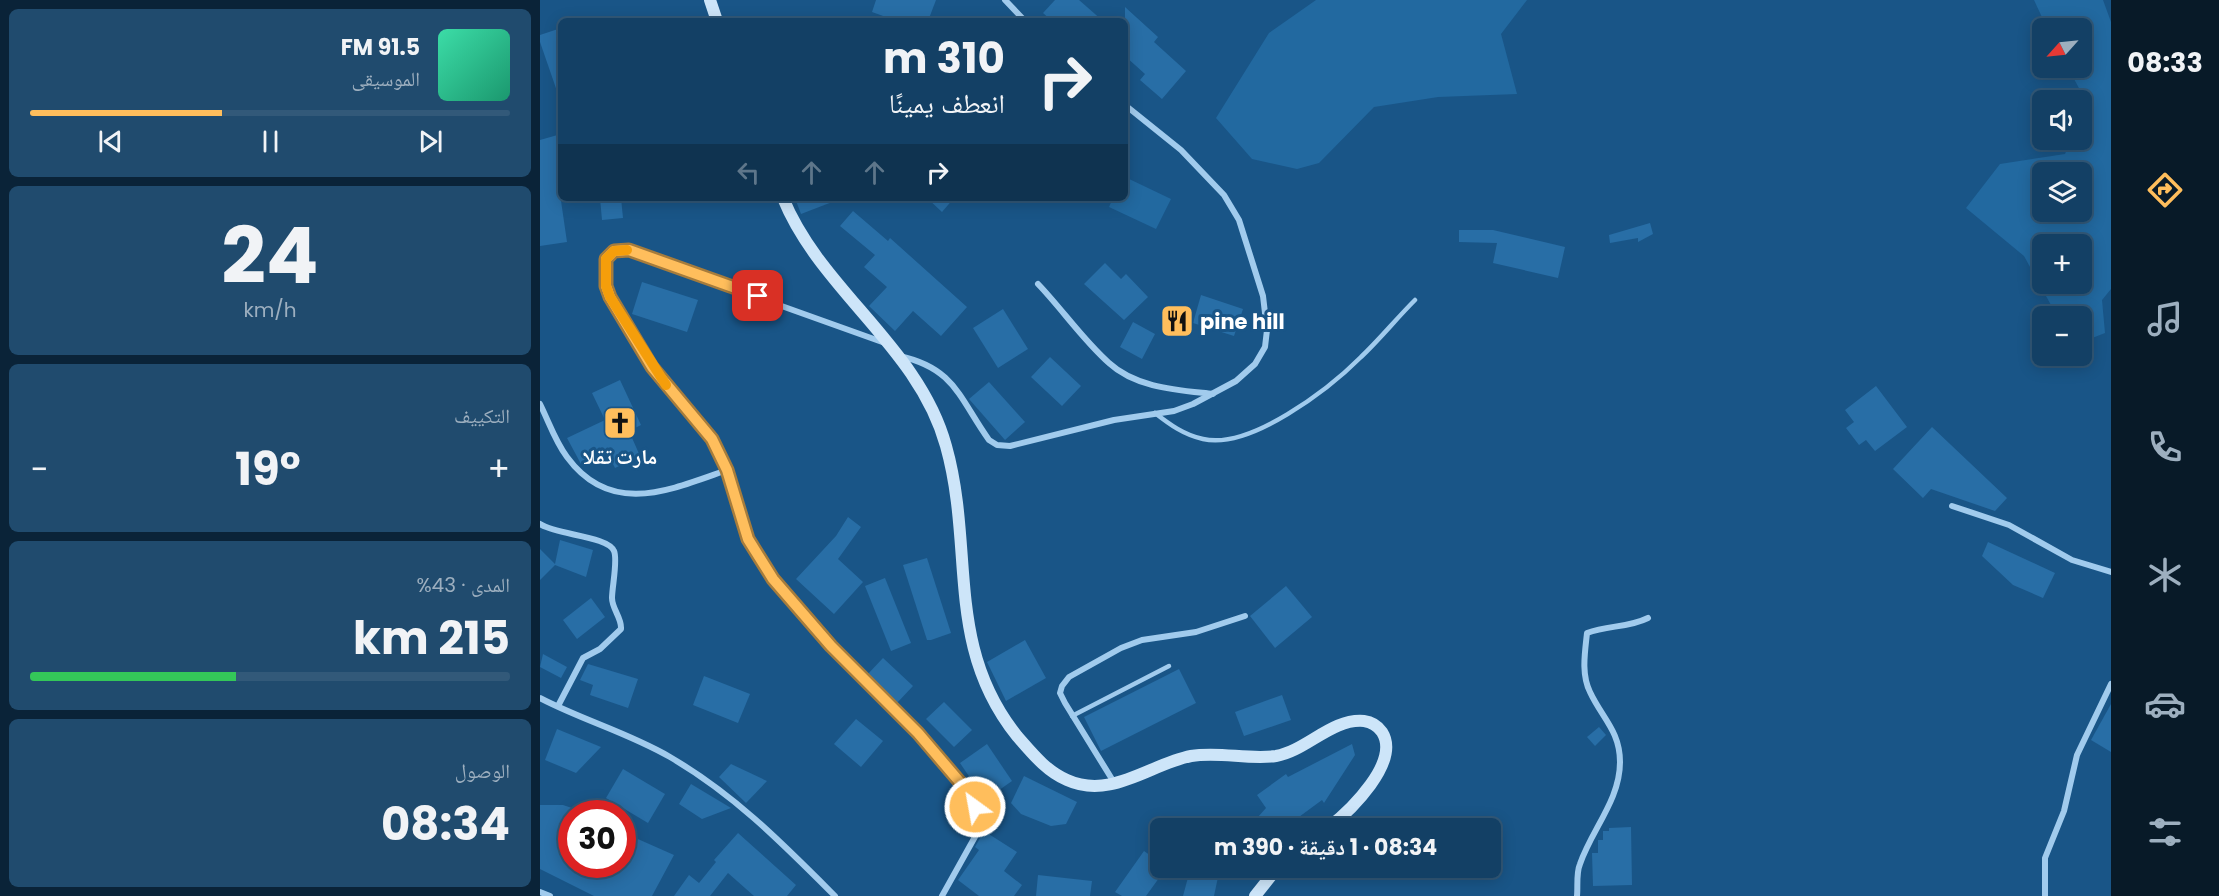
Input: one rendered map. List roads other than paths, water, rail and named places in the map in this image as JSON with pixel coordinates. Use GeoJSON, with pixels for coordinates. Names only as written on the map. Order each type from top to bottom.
{"type":"FeatureCollection","features":[{"type":"Feature","properties":{"kind":"main road"},"geometry":{"type":"LineString","coordinates":[[710,0],[716,18]]}},
{"type":"Feature","properties":{"kind":"main road"},"geometry":{"type":"LineString","coordinates":[[785,201],[815,254],[895,350],[928,399],[946,443],[956,486],[966,616],[974,657],[989,693],[1007,723],[1037,760],[1068,781],[1096,786],[1115,785],[1191,756],[1276,756],[1299,748],[1348,722],[1375,723],[1383,734],[1387,747],[1382,767],[1361,797],[1339,818]]}},
{"type":"Feature","properties":{"kind":"main road"},"geometry":{"type":"LineString","coordinates":[[1255,896],[1269,878]]}},
{"type":"Feature","properties":{"kind":"street"},"geometry":{"type":"LineString","coordinates":[[1005,0],[1022,18]]}},
{"type":"Feature","properties":{"kind":"street"},"geometry":{"type":"LineString","coordinates":[[942,896],[976,835],[978,821],[975,807],[964,787],[918,733],[831,646],[778,586],[748,539],[727,470],[712,439],[652,367],[610,297],[606,286],[606,259],[614,251],[629,250],[675,264],[934,366],[950,381],[989,440],[997,445],[1010,446],[1114,420],[1174,411],[1214,394],[1236,381],[1255,364],[1265,346],[1267,330],[1263,296],[1239,220],[1224,195],[1181,150],[1128,107]]}},
{"type":"Feature","properties":{"kind":"street"},"geometry":{"type":"LineString","coordinates":[[1038,284],[1109,363],[1126,375],[1161,387],[1214,394]]}},
{"type":"Feature","properties":{"kind":"street"},"geometry":{"type":"LineString","coordinates":[[540,404],[554,435],[568,458],[586,477],[610,491],[633,495],[660,492],[727,470]]}},
{"type":"Feature","properties":{"kind":"street"},"geometry":{"type":"LineString","coordinates":[[1952,506],[2009,525],[2072,560],[2111,572]]}},
{"type":"Feature","properties":{"kind":"street"},"geometry":{"type":"LineString","coordinates":[[540,524],[550,531],[597,539],[611,547],[615,554],[612,600],[621,629],[600,649],[583,658],[558,706]]}},
{"type":"Feature","properties":{"kind":"street"},"geometry":{"type":"LineString","coordinates":[[1115,785],[1072,716],[1060,693],[1062,686],[1083,667],[1142,640],[1196,632],[1245,616]]}},
{"type":"Feature","properties":{"kind":"street"},"geometry":{"type":"LineString","coordinates":[[1577,896],[1579,866],[1614,797],[1619,780],[1620,759],[1615,731],[1589,691],[1583,659],[1587,633],[1598,629],[1633,626],[1648,618]]}},
{"type":"Feature","properties":{"kind":"street"},"geometry":{"type":"LineString","coordinates":[[2045,896],[2045,858],[2064,811],[2077,755],[2111,684]]}},
{"type":"Feature","properties":{"kind":"street"},"geometry":{"type":"LineString","coordinates":[[540,698],[668,756],[716,786],[761,822],[835,896]]}},
{"type":"Feature","properties":{"kind":"street"},"geometry":{"type":"LineString","coordinates":[[540,892],[550,896]]}},
{"type":"Feature","properties":{"kind":"lane"},"geometry":{"type":"LineString","coordinates":[[1155,413],[1173,428],[1203,440],[1228,441],[1269,424],[1320,393],[1360,358],[1415,300]]}},
{"type":"Feature","properties":{"kind":"lane"},"geometry":{"type":"LineString","coordinates":[[1072,716],[1169,666]]}},
{"type":"Feature","properties":{"kind":"place","name":"pine hill"},"geometry":{"type":"Point","coordinates":[1177,321]}},
{"type":"Feature","properties":{"kind":"place","name":"مارت تقلا"},"geometry":{"type":"Point","coordinates":[620,423]}}]}
